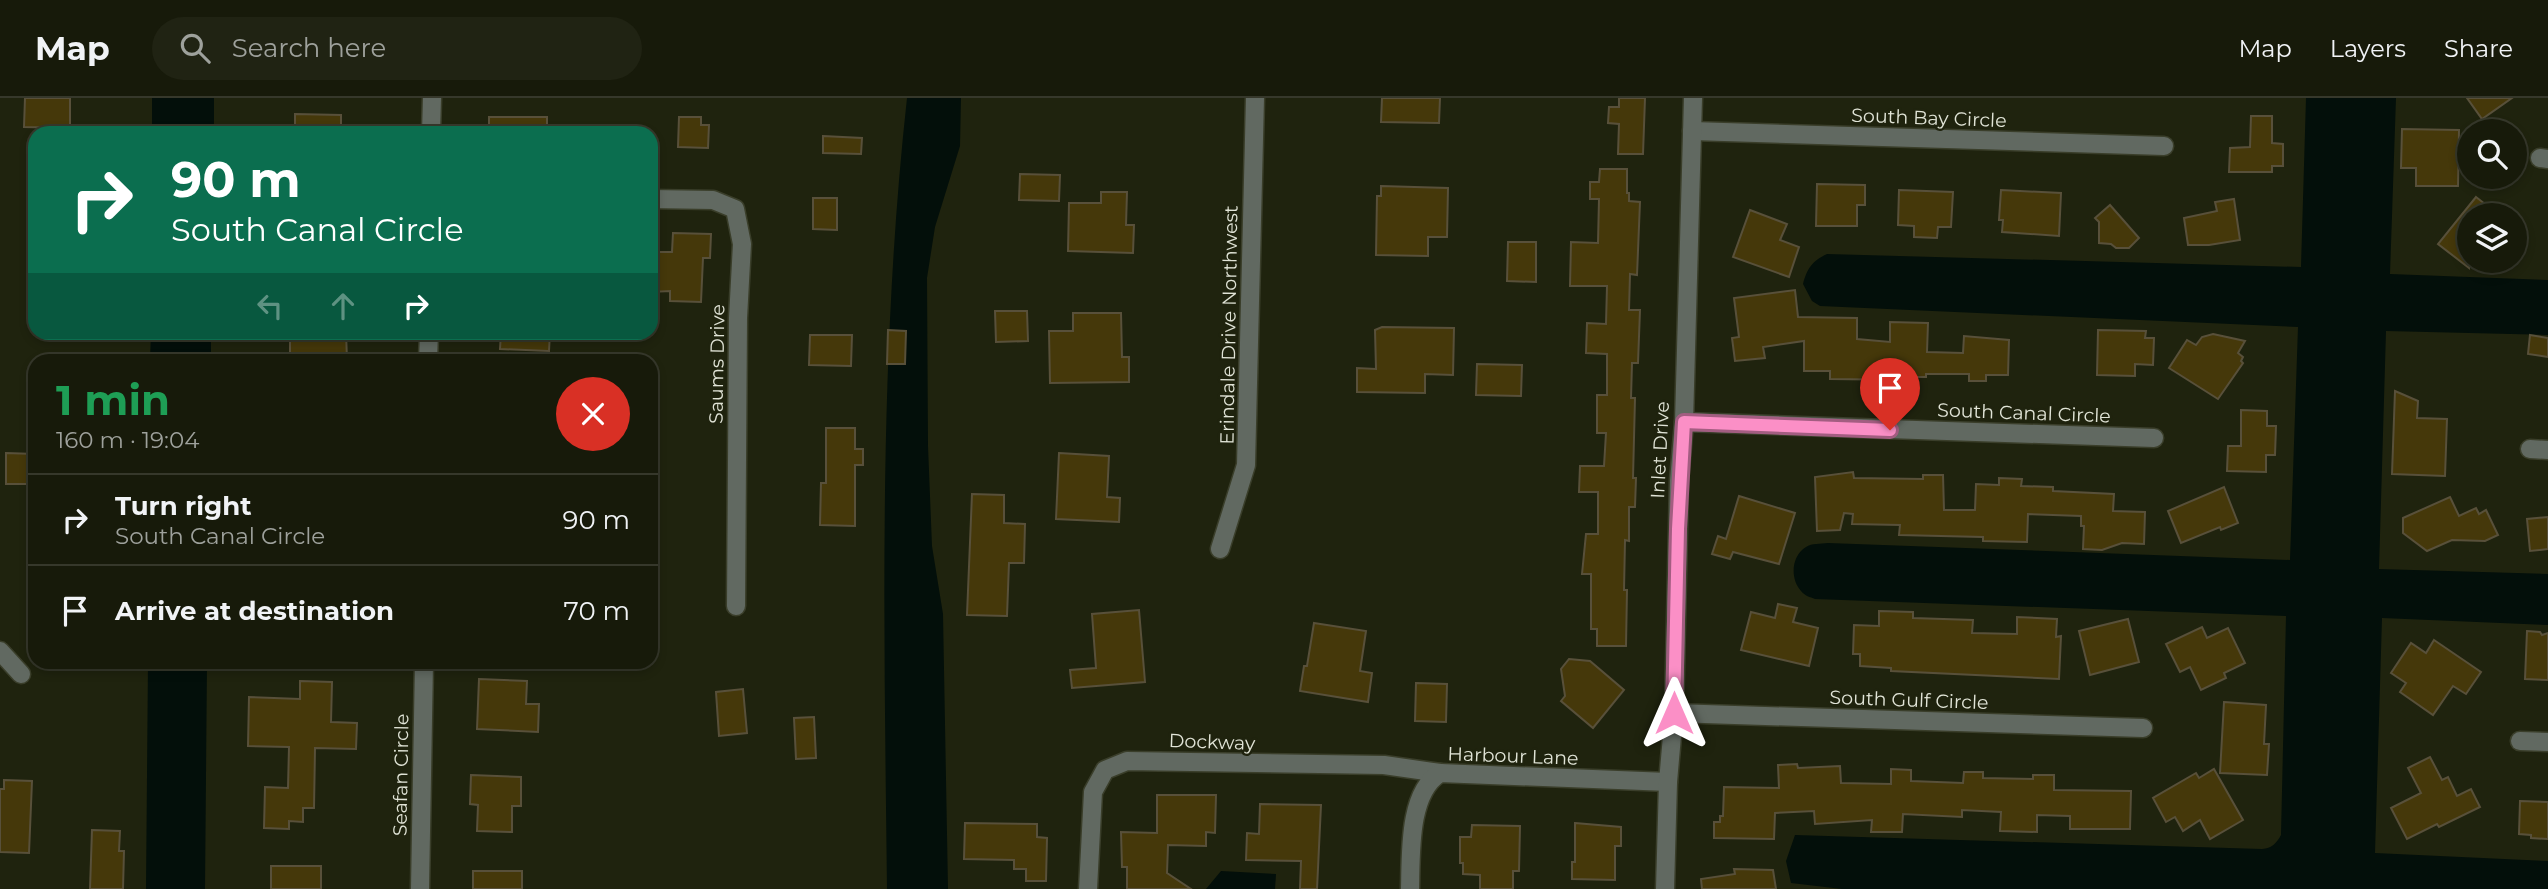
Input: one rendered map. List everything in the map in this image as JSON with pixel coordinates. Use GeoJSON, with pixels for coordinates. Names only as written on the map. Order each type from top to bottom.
{"type":"FeatureCollection","features":[{"type":"Feature","properties":{"kind":"street"},"geometry":{"type":"LineString","coordinates":[[431,126],[432,98]]}},
{"type":"Feature","properties":{"kind":"street","name":"Erindale Drive Northwest"},"geometry":{"type":"LineString","coordinates":[[1220,549],[1246,466],[1255,98]]}},
{"type":"Feature","properties":{"kind":"street","name":"Inlet Drive"},"geometry":{"type":"LineString","coordinates":[[1665,889],[1668,782],[1674,713],[1678,507],[1684,422],[1693,98]]}},
{"type":"Feature","properties":{"kind":"street","name":"South Bay Circle"},"geometry":{"type":"LineString","coordinates":[[1692,131],[2164,146]]}},
{"type":"Feature","properties":{"kind":"street","name":"Saums Drive"},"geometry":{"type":"LineString","coordinates":[[658,199],[713,200],[735,209],[742,244],[738,318],[736,606]]}},
{"type":"Feature","properties":{"kind":"street","name":"South Canal Circle"},"geometry":{"type":"LineString","coordinates":[[1684,422],[2154,438]]}},
{"type":"Feature","properties":{"kind":"street"},"geometry":{"type":"LineString","coordinates":[[0,651],[21,674]]}},
{"type":"Feature","properties":{"kind":"street","name":"Seafan Circle"},"geometry":{"type":"LineString","coordinates":[[421,889],[424,669]]}},
{"type":"Feature","properties":{"kind":"street","name":"South Gulf Circle"},"geometry":{"type":"LineString","coordinates":[[1674,713],[2143,728]]}},
{"type":"Feature","properties":{"kind":"street"},"geometry":{"type":"LineString","coordinates":[[2520,741],[2548,742]]}},
{"type":"Feature","properties":{"kind":"street","name":"Dockway"},"geometry":{"type":"LineString","coordinates":[[1088,889],[1093,792],[1105,770],[1127,761],[1384,765],[1440,773]]}},
{"type":"Feature","properties":{"kind":"street","name":"Harbour Lane"},"geometry":{"type":"LineString","coordinates":[[1410,889],[1413,823],[1428,780],[1440,773],[1668,782]]}},
{"type":"Feature","properties":{"kind":"shaded area"},"geometry":{"type":"Polygon","coordinates":[[[152,98],[214,98],[214,126],[152,126],[152,98]]]}},
{"type":"Feature","properties":{"kind":"shaded area"},"geometry":{"type":"Polygon","coordinates":[[[907,98],[961,98],[960,146],[935,227],[927,278],[928,446],[932,546],[943,614],[948,889],[887,889],[884,592],[887,394],[891,295],[907,98]]]}},
{"type":"Feature","properties":{"kind":"shaded area"},"geometry":{"type":"Polygon","coordinates":[[[2306,98],[2396,98],[2390,274],[2548,280],[2548,335],[2386,331],[2379,569],[2548,574],[2548,625],[2382,618],[2375,853],[2548,861],[2548,889],[1842,889],[1791,883],[1786,861],[1795,835],[2262,849],[2271,847],[2281,835],[2286,616],[1815,599],[1804,594],[1797,586],[1794,568],[1797,556],[1806,547],[1828,543],[2290,560],[2298,327],[1820,306],[1812,301],[1803,284],[1811,266],[1827,254],[2301,267],[2306,98]]]}},
{"type":"Feature","properties":{"kind":"shaded area"},"geometry":{"type":"Polygon","coordinates":[[[151,340],[211,340],[211,354],[150,354],[151,340]]]}},
{"type":"Feature","properties":{"kind":"shaded area"},"geometry":{"type":"Polygon","coordinates":[[[148,669],[207,669],[205,889],[146,889],[148,669]]]}},
{"type":"Feature","properties":{"kind":"shaded area"},"geometry":{"type":"Polygon","coordinates":[[[1221,871],[1276,874],[1275,889],[1206,889],[1221,871]]]}},
{"type":"Feature","properties":{"kind":"building"},"geometry":{"type":"Polygon","coordinates":[[[25,98],[70,98],[70,126],[24,127],[25,98]]]}},
{"type":"Feature","properties":{"kind":"building"},"geometry":{"type":"Polygon","coordinates":[[[1382,98],[1440,98],[1439,123],[1381,122],[1382,98]]]}},
{"type":"Feature","properties":{"kind":"building"},"geometry":{"type":"Polygon","coordinates":[[[1619,98],[1645,98],[1643,154],[1618,154],[1619,124],[1608,123],[1609,107],[1619,107],[1619,98]]]}},
{"type":"Feature","properties":{"kind":"building"},"geometry":{"type":"Polygon","coordinates":[[[2467,98],[2512,98],[2482,119],[2467,98]]]}},
{"type":"Feature","properties":{"kind":"building"},"geometry":{"type":"Polygon","coordinates":[[[295,114],[341,115],[341,126],[295,126],[295,114]]]}},
{"type":"Feature","properties":{"kind":"building"},"geometry":{"type":"Polygon","coordinates":[[[2251,116],[2272,116],[2272,143],[2283,144],[2283,166],[2272,166],[2272,172],[2229,172],[2230,148],[2250,147],[2251,116]]]}},
{"type":"Feature","properties":{"kind":"building"},"geometry":{"type":"Polygon","coordinates":[[[489,117],[547,117],[547,126],[489,126],[489,117]]]}},
{"type":"Feature","properties":{"kind":"building"},"geometry":{"type":"Polygon","coordinates":[[[679,117],[701,117],[701,125],[709,125],[708,148],[678,147],[679,117]]]}},
{"type":"Feature","properties":{"kind":"building"},"geometry":{"type":"Polygon","coordinates":[[[2402,129],[2457,130],[2457,186],[2416,186],[2416,168],[2401,168],[2402,129]]]}},
{"type":"Feature","properties":{"kind":"building"},"geometry":{"type":"Polygon","coordinates":[[[823,136],[862,138],[861,154],[823,153],[823,136]]]}},
{"type":"Feature","properties":{"kind":"building"},"geometry":{"type":"Polygon","coordinates":[[[1600,169],[1627,169],[1629,201],[1640,202],[1637,275],[1630,274],[1629,310],[1640,310],[1638,363],[1632,363],[1631,398],[1635,398],[1633,478],[1636,478],[1635,507],[1629,507],[1629,541],[1625,540],[1626,646],[1597,646],[1597,629],[1591,629],[1591,574],[1582,574],[1586,534],[1598,534],[1598,492],[1579,492],[1580,466],[1604,466],[1606,433],[1597,433],[1597,395],[1607,395],[1607,354],[1586,353],[1587,323],[1606,324],[1607,286],[1570,286],[1571,242],[1598,243],[1599,199],[1590,199],[1590,182],[1599,182],[1600,169]]]}},
{"type":"Feature","properties":{"kind":"building"},"geometry":{"type":"Polygon","coordinates":[[[1020,174],[1060,175],[1059,201],[1019,200],[1020,174]]]}},
{"type":"Feature","properties":{"kind":"building"},"geometry":{"type":"Polygon","coordinates":[[[1817,184],[1865,185],[1865,205],[1857,205],[1857,226],[1816,226],[1817,184]]]}},
{"type":"Feature","properties":{"kind":"building"},"geometry":{"type":"Polygon","coordinates":[[[1381,186],[1448,188],[1447,237],[1428,237],[1428,256],[1376,255],[1377,196],[1381,196],[1381,186]]]}},
{"type":"Feature","properties":{"kind":"building"},"geometry":{"type":"Polygon","coordinates":[[[1899,190],[1953,192],[1951,227],[1938,227],[1937,238],[1914,237],[1914,226],[1898,225],[1899,190]]]}},
{"type":"Feature","properties":{"kind":"building"},"geometry":{"type":"Polygon","coordinates":[[[2001,190],[2061,193],[2059,236],[2002,232],[2003,220],[1999,220],[2001,190]]]}},
{"type":"Feature","properties":{"kind":"building"},"geometry":{"type":"Polygon","coordinates":[[[1101,192],[1127,192],[1126,225],[1134,225],[1133,253],[1068,251],[1069,203],[1101,203],[1101,192]]]}},
{"type":"Feature","properties":{"kind":"building"},"geometry":{"type":"Polygon","coordinates":[[[2476,197],[2484,203],[2471,203],[2476,197]]]}},
{"type":"Feature","properties":{"kind":"building"},"geometry":{"type":"Polygon","coordinates":[[[813,198],[837,198],[837,230],[813,229],[813,198]]]}},
{"type":"Feature","properties":{"kind":"building"},"geometry":{"type":"Polygon","coordinates":[[[2234,199],[2240,240],[2188,245],[2184,218],[2217,211],[2215,202],[2234,199]]]}},
{"type":"Feature","properties":{"kind":"building"},"geometry":{"type":"Polygon","coordinates":[[[2110,205],[2139,238],[2129,248],[2116,248],[2111,244],[2099,243],[2099,222],[2095,218],[2110,205]]]}},
{"type":"Feature","properties":{"kind":"building"},"geometry":{"type":"Polygon","coordinates":[[[1750,210],[1787,224],[1780,240],[1799,247],[1789,277],[1733,257],[1750,210]]]}},
{"type":"Feature","properties":{"kind":"building"},"geometry":{"type":"Polygon","coordinates":[[[2457,220],[2457,259],[2438,244],[2457,220]]]}},
{"type":"Feature","properties":{"kind":"building"},"geometry":{"type":"Polygon","coordinates":[[[673,233],[711,234],[710,258],[703,258],[701,302],[670,301],[670,291],[658,292],[658,252],[672,252],[673,233]]]}},
{"type":"Feature","properties":{"kind":"building"},"geometry":{"type":"Polygon","coordinates":[[[1508,242],[1536,242],[1536,282],[1507,281],[1508,242]]]}},
{"type":"Feature","properties":{"kind":"building"},"geometry":{"type":"Polygon","coordinates":[[[1795,290],[1798,317],[1857,318],[1857,339],[1890,342],[1890,322],[1928,323],[1927,352],[1963,353],[1964,336],[2009,340],[2008,375],[1986,375],[1986,381],[1969,381],[1969,374],[1926,374],[1926,377],[1910,377],[1910,380],[1830,379],[1830,371],[1804,371],[1804,341],[1763,347],[1765,358],[1735,361],[1732,338],[1739,337],[1734,298],[1795,290]]]}},
{"type":"Feature","properties":{"kind":"building"},"geometry":{"type":"Polygon","coordinates":[[[995,311],[1027,311],[1028,341],[996,342],[995,311]]]}},
{"type":"Feature","properties":{"kind":"building"},"geometry":{"type":"Polygon","coordinates":[[[1073,313],[1121,313],[1122,357],[1129,357],[1129,382],[1050,383],[1049,331],[1073,331],[1073,313]]]}},
{"type":"Feature","properties":{"kind":"building"},"geometry":{"type":"Polygon","coordinates":[[[1382,327],[1454,328],[1453,375],[1425,374],[1425,393],[1357,392],[1357,368],[1376,369],[1375,330],[1382,327]]]}},
{"type":"Feature","properties":{"kind":"building"},"geometry":{"type":"Polygon","coordinates":[[[888,330],[906,331],[905,364],[887,364],[888,330]]]}},
{"type":"Feature","properties":{"kind":"building"},"geometry":{"type":"Polygon","coordinates":[[[2098,330],[2146,331],[2145,338],[2154,338],[2153,365],[2135,364],[2135,376],[2097,375],[2098,330]]]}},
{"type":"Feature","properties":{"kind":"building"},"geometry":{"type":"Polygon","coordinates":[[[2213,334],[2245,341],[2238,353],[2243,357],[2243,363],[2218,399],[2169,368],[2187,340],[2196,345],[2202,337],[2213,334]]]}},
{"type":"Feature","properties":{"kind":"building"},"geometry":{"type":"Polygon","coordinates":[[[810,335],[852,335],[851,366],[809,365],[810,335]]]}},
{"type":"Feature","properties":{"kind":"building"},"geometry":{"type":"Polygon","coordinates":[[[2530,335],[2548,338],[2548,357],[2528,354],[2530,335]]]}},
{"type":"Feature","properties":{"kind":"building"},"geometry":{"type":"Polygon","coordinates":[[[290,340],[346,340],[347,354],[290,354],[290,340]]]}},
{"type":"Feature","properties":{"kind":"building"},"geometry":{"type":"Polygon","coordinates":[[[501,340],[550,340],[549,351],[500,349],[501,340]]]}},
{"type":"Feature","properties":{"kind":"building"},"geometry":{"type":"Polygon","coordinates":[[[1477,364],[1522,365],[1521,396],[1476,395],[1477,364]]]}},
{"type":"Feature","properties":{"kind":"building"},"geometry":{"type":"Polygon","coordinates":[[[2395,391],[2418,401],[2417,418],[2447,419],[2445,476],[2392,474],[2395,391]]]}},
{"type":"Feature","properties":{"kind":"building"},"geometry":{"type":"Polygon","coordinates":[[[2241,410],[2267,411],[2267,426],[2276,426],[2275,455],[2266,455],[2266,472],[2227,471],[2228,446],[2241,446],[2241,410]]]}},
{"type":"Feature","properties":{"kind":"building"},"geometry":{"type":"Polygon","coordinates":[[[826,428],[855,428],[855,449],[863,449],[863,465],[855,465],[855,526],[820,525],[821,483],[826,483],[826,428]]]}},
{"type":"Feature","properties":{"kind":"building"},"geometry":{"type":"Polygon","coordinates":[[[6,453],[28,454],[28,484],[6,484],[6,453]]]}},
{"type":"Feature","properties":{"kind":"building"},"geometry":{"type":"Polygon","coordinates":[[[1059,453],[1109,456],[1107,497],[1120,498],[1119,522],[1056,519],[1059,453]]]}},
{"type":"Feature","properties":{"kind":"building"},"geometry":{"type":"Polygon","coordinates":[[[1853,472],[1854,478],[1923,479],[1923,475],[1943,475],[1944,510],[1975,510],[1976,484],[1999,485],[1999,478],[2022,479],[2021,486],[2053,487],[2053,491],[2114,494],[2113,511],[2145,512],[2144,544],[2122,543],[2102,550],[2083,549],[2084,526],[2081,526],[2081,516],[2028,514],[2027,542],[1983,541],[1983,537],[1899,535],[1900,525],[1852,524],[1853,514],[1844,513],[1840,530],[1817,531],[1815,477],[1853,472]]]}},
{"type":"Feature","properties":{"kind":"building"},"geometry":{"type":"Polygon","coordinates":[[[2224,487],[2238,523],[2221,530],[2220,527],[2181,543],[2168,511],[2224,487]]]}},
{"type":"Feature","properties":{"kind":"building"},"geometry":{"type":"Polygon","coordinates":[[[972,494],[1004,495],[1004,523],[1025,524],[1024,563],[1009,563],[1007,616],[967,615],[972,494]]]}},
{"type":"Feature","properties":{"kind":"building"},"geometry":{"type":"Polygon","coordinates":[[[1739,496],[1795,513],[1779,564],[1733,552],[1730,559],[1712,554],[1718,536],[1726,539],[1739,496]]]}},
{"type":"Feature","properties":{"kind":"building"},"geometry":{"type":"Polygon","coordinates":[[[2450,497],[2459,516],[2476,508],[2479,514],[2486,510],[2498,535],[2485,541],[2452,540],[2427,551],[2403,533],[2403,518],[2450,497]]]}},
{"type":"Feature","properties":{"kind":"building"},"geometry":{"type":"Polygon","coordinates":[[[2548,517],[2548,549],[2530,551],[2527,519],[2548,517]]]}},
{"type":"Feature","properties":{"kind":"building"},"geometry":{"type":"Polygon","coordinates":[[[1778,604],[1797,608],[1793,622],[1818,628],[1809,666],[1741,650],[1751,612],[1775,618],[1778,604]]]}},
{"type":"Feature","properties":{"kind":"building"},"geometry":{"type":"Polygon","coordinates":[[[1139,610],[1145,682],[1072,688],[1070,670],[1096,668],[1092,614],[1139,610]]]}},
{"type":"Feature","properties":{"kind":"building"},"geometry":{"type":"Polygon","coordinates":[[[1879,611],[1913,612],[1913,618],[1973,620],[1972,633],[2017,634],[2017,617],[2057,619],[2056,637],[2061,636],[2059,679],[1891,671],[1891,668],[1860,666],[1860,654],[1853,654],[1854,625],[1879,626],[1879,611]]]}},
{"type":"Feature","properties":{"kind":"building"},"geometry":{"type":"Polygon","coordinates":[[[2128,619],[2139,662],[2090,675],[2079,631],[2128,619]]]}},
{"type":"Feature","properties":{"kind":"building"},"geometry":{"type":"Polygon","coordinates":[[[1314,623],[1366,631],[1360,671],[1372,673],[1368,702],[1300,691],[1314,623]]]}},
{"type":"Feature","properties":{"kind":"building"},"geometry":{"type":"Polygon","coordinates":[[[2202,627],[2207,638],[2228,628],[2245,663],[2224,673],[2226,678],[2201,690],[2190,667],[2180,672],[2166,644],[2202,627]]]}},
{"type":"Feature","properties":{"kind":"building"},"geometry":{"type":"Polygon","coordinates":[[[2527,631],[2540,632],[2542,635],[2548,633],[2548,680],[2525,679],[2527,631]]]}},
{"type":"Feature","properties":{"kind":"building"},"geometry":{"type":"Polygon","coordinates":[[[2434,640],[2481,672],[2466,694],[2453,686],[2433,715],[2400,692],[2406,683],[2391,673],[2411,643],[2426,653],[2434,640]]]}},
{"type":"Feature","properties":{"kind":"building"},"geometry":{"type":"Polygon","coordinates":[[[1569,659],[1590,661],[1624,690],[1593,728],[1561,701],[1565,696],[1561,669],[1569,659]]]}},
{"type":"Feature","properties":{"kind":"building"},"geometry":{"type":"Polygon","coordinates":[[[479,679],[527,681],[526,704],[539,704],[538,732],[477,729],[479,679]]]}},
{"type":"Feature","properties":{"kind":"building"},"geometry":{"type":"Polygon","coordinates":[[[300,681],[332,682],[331,722],[357,723],[356,749],[315,748],[314,808],[303,808],[303,822],[289,821],[289,829],[264,828],[265,787],[288,788],[289,747],[248,746],[249,697],[300,699],[300,681]]]}},
{"type":"Feature","properties":{"kind":"building"},"geometry":{"type":"Polygon","coordinates":[[[1416,683],[1447,684],[1446,722],[1415,721],[1416,683]]]}},
{"type":"Feature","properties":{"kind":"building"},"geometry":{"type":"Polygon","coordinates":[[[743,689],[747,733],[719,736],[716,692],[743,689]]]}},
{"type":"Feature","properties":{"kind":"building"},"geometry":{"type":"Polygon","coordinates":[[[2224,702],[2266,705],[2264,744],[2269,744],[2267,775],[2220,773],[2224,702]]]}},
{"type":"Feature","properties":{"kind":"building"},"geometry":{"type":"Polygon","coordinates":[[[814,717],[816,758],[796,759],[794,718],[814,717]]]}},
{"type":"Feature","properties":{"kind":"building"},"geometry":{"type":"Polygon","coordinates":[[[2430,757],[2442,780],[2448,777],[2457,796],[2471,789],[2480,807],[2407,839],[2391,808],[2421,793],[2408,768],[2430,757]]]}},
{"type":"Feature","properties":{"kind":"building"},"geometry":{"type":"Polygon","coordinates":[[[1797,764],[1798,768],[1840,766],[1841,783],[1891,784],[1891,769],[1911,770],[1911,781],[1963,783],[1964,772],[1983,772],[1983,778],[2033,779],[2033,775],[2054,775],[2054,790],[2131,791],[2130,829],[2070,829],[2070,816],[2037,815],[2037,832],[2000,831],[2001,812],[1962,810],[1962,817],[1903,814],[1902,832],[1871,832],[1872,820],[1815,824],[1814,811],[1775,813],[1774,839],[1714,838],[1714,822],[1720,822],[1720,816],[1723,816],[1724,787],[1779,788],[1778,765],[1797,764]]]}},
{"type":"Feature","properties":{"kind":"building"},"geometry":{"type":"Polygon","coordinates":[[[2214,769],[2243,820],[2210,839],[2200,820],[2183,831],[2175,817],[2166,822],[2153,798],[2196,773],[2199,778],[2214,769]]]}},
{"type":"Feature","properties":{"kind":"building"},"geometry":{"type":"Polygon","coordinates":[[[471,775],[521,777],[521,806],[512,806],[512,832],[477,831],[478,805],[470,804],[471,775]]]}},
{"type":"Feature","properties":{"kind":"building"},"geometry":{"type":"Polygon","coordinates":[[[4,780],[32,781],[29,853],[0,852],[0,789],[4,789],[4,780]]]}},
{"type":"Feature","properties":{"kind":"building"},"geometry":{"type":"Polygon","coordinates":[[[1157,795],[1216,795],[1215,833],[1206,832],[1206,846],[1168,845],[1167,873],[1191,889],[1127,889],[1127,867],[1122,867],[1121,832],[1157,833],[1157,795]]]}},
{"type":"Feature","properties":{"kind":"building"},"geometry":{"type":"Polygon","coordinates":[[[2520,801],[2548,802],[2548,839],[2519,834],[2520,801]]]}},
{"type":"Feature","properties":{"kind":"building"},"geometry":{"type":"Polygon","coordinates":[[[1260,804],[1321,805],[1317,889],[1300,889],[1301,861],[1246,860],[1247,833],[1259,834],[1260,804]]]}},
{"type":"Feature","properties":{"kind":"building"},"geometry":{"type":"Polygon","coordinates":[[[965,823],[1037,824],[1037,837],[1047,838],[1046,881],[1026,881],[1026,869],[1014,869],[1014,860],[964,859],[965,823]]]}},
{"type":"Feature","properties":{"kind":"building"},"geometry":{"type":"Polygon","coordinates":[[[1575,823],[1621,827],[1621,846],[1615,846],[1615,880],[1572,879],[1575,823]]]}},
{"type":"Feature","properties":{"kind":"building"},"geometry":{"type":"Polygon","coordinates":[[[1472,825],[1520,826],[1519,871],[1513,871],[1513,889],[1480,889],[1480,875],[1463,874],[1463,863],[1460,863],[1460,837],[1471,837],[1472,825]]]}},
{"type":"Feature","properties":{"kind":"building"},"geometry":{"type":"Polygon","coordinates":[[[92,830],[120,831],[119,851],[124,851],[123,889],[90,889],[92,830]]]}},
{"type":"Feature","properties":{"kind":"building"},"geometry":{"type":"Polygon","coordinates":[[[271,866],[321,866],[321,889],[271,889],[271,866]]]}},
{"type":"Feature","properties":{"kind":"building"},"geometry":{"type":"Polygon","coordinates":[[[1734,869],[1773,870],[1776,889],[1702,889],[1701,879],[1735,874],[1734,869]]]}},
{"type":"Feature","properties":{"kind":"building"},"geometry":{"type":"Polygon","coordinates":[[[473,871],[522,871],[522,889],[473,889],[473,871]]]}},
{"type":"Feature","properties":{"kind":"route"},"geometry":{"type":"LineString","coordinates":[[1674,713],[1674,624],[1684,422],[1890,430]]}}]}
